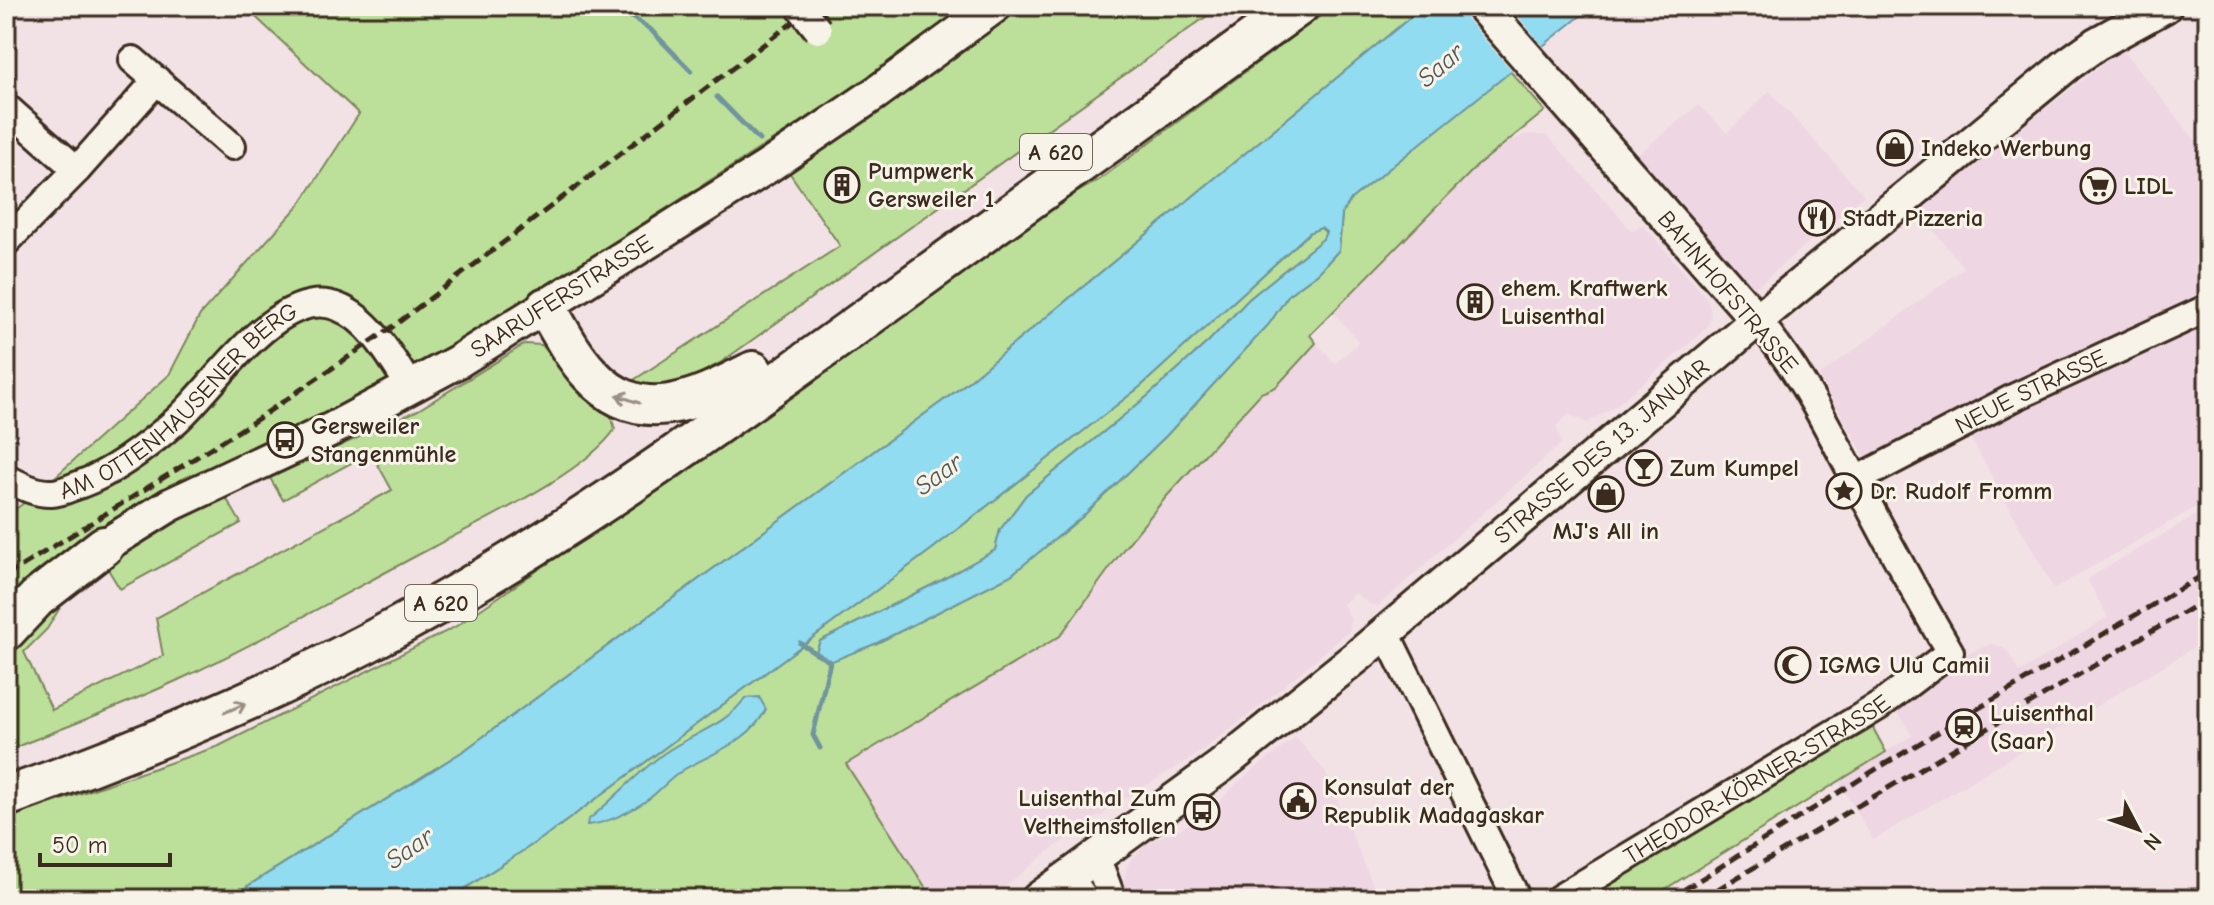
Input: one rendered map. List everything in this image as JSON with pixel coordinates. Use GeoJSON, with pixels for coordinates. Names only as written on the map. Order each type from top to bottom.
{"type":"FeatureCollection","features":[{"type":"Feature","properties":{"kind":"highway","name":"A 620"},"geometry":{"type":"LineString","coordinates":[[925,262],[1259,6]]}},
{"type":"Feature","properties":{"kind":"highway","name":"A 620"},"geometry":{"type":"LineString","coordinates":[[6,797],[230,710],[366,644],[453,596],[602,505],[830,330],[1299,6]]}},
{"type":"Feature","properties":{"kind":"highway"},"geometry":{"type":"LineString","coordinates":[[546,307],[589,374],[621,398],[658,406],[679,404],[705,396],[753,371]]}},
{"type":"Feature","properties":{"kind":"highway","name":"A 620"},"geometry":{"type":"LineString","coordinates":[[6,773],[185,702],[352,624],[441,575],[591,483],[753,371],[830,330]]}},
{"type":"Feature","properties":{"kind":"highway"},"geometry":{"type":"LineString","coordinates":[[6,631],[22,605],[104,546]]}},
{"type":"Feature","properties":{"kind":"main road","name":"SAARUFERSTRASSE"},"geometry":{"type":"LineString","coordinates":[[104,546],[170,505],[332,429],[410,387],[546,307],[767,167],[876,93],[995,6]]}},
{"type":"Feature","properties":{"kind":"main road","name":"BAHNHOFSTRASSE"},"geometry":{"type":"LineString","coordinates":[[1482,6],[1757,320]]}},
{"type":"Feature","properties":{"kind":"main road","name":"STRASSE DES 13. JANUAR"},"geometry":{"type":"LineString","coordinates":[[1038,899],[1082,878],[1386,633],[1757,320],[2068,64],[2096,44],[2165,6]]}},
{"type":"Feature","properties":{"kind":"street"},"geometry":{"type":"LineString","coordinates":[[799,6],[818,30]]}},
{"type":"Feature","properties":{"kind":"street"},"geometry":{"type":"LineString","coordinates":[[133,60],[232,146]]}},
{"type":"Feature","properties":{"kind":"street"},"geometry":{"type":"LineString","coordinates":[[6,242],[77,170],[157,80]]}},
{"type":"Feature","properties":{"kind":"street"},"geometry":{"type":"LineString","coordinates":[[6,107],[77,170]]}},
{"type":"Feature","properties":{"kind":"street","name":"AM OTTENHAUSENER BERG"},"geometry":{"type":"LineString","coordinates":[[6,478],[30,490],[54,494],[95,478],[144,448],[179,418],[272,322],[291,309],[310,304],[342,308],[362,322],[410,387]]}},
{"type":"Feature","properties":{"kind":"street","name":"NEUE STRASSE"},"geometry":{"type":"LineString","coordinates":[[1856,480],[2015,397],[2208,308]]}},
{"type":"Feature","properties":{"kind":"street","name":"BAHNHOFSTRASSE"},"geometry":{"type":"LineString","coordinates":[[1757,320],[1783,350],[1795,370],[1918,599],[1950,652]]}},
{"type":"Feature","properties":{"kind":"street"},"geometry":{"type":"LineString","coordinates":[[1386,633],[1517,899]]}},
{"type":"Feature","properties":{"kind":"street","name":"THEODOR-KÖRNER-STRASSE"},"geometry":{"type":"LineString","coordinates":[[1558,899],[1879,706],[1950,652]]}},
{"type":"Feature","properties":{"kind":"street"},"geometry":{"type":"LineString","coordinates":[[1082,878],[1102,872],[1112,899]]}},
{"type":"Feature","properties":{"kind":"shaded area"},"geometry":{"type":"Polygon","coordinates":[[[2122,49],[2195,140],[2208,134],[2208,500],[2054,589],[1959,416],[1869,463],[1819,376],[1964,268],[1917,210],[2122,49]]]}},
{"type":"Feature","properties":{"kind":"shaded area"},"geometry":{"type":"Polygon","coordinates":[[[1769,91],[1864,195],[1755,288],[1637,155],[1698,105],[1727,133],[1769,91]]]}},
{"type":"Feature","properties":{"kind":"shaded area"},"geometry":{"type":"Polygon","coordinates":[[[1527,134],[1548,136],[1633,232],[1642,224],[1704,295],[1711,315],[1708,325],[1615,406],[1587,423],[1569,414],[1556,426],[1562,443],[1378,606],[1369,604],[1356,593],[1343,604],[1351,620],[1350,630],[1196,755],[1108,809],[990,899],[933,899],[846,764],[1060,636],[1166,497],[1261,393],[1276,387],[1316,343],[1335,363],[1359,342],[1334,313],[1477,166],[1512,140],[1527,134]]]}},
{"type":"Feature","properties":{"kind":"shaded area"},"geometry":{"type":"Polygon","coordinates":[[[2208,508],[2208,639],[1873,840],[1838,780],[1912,736],[1896,708],[1941,669],[1969,653],[1991,644],[2002,647],[2009,653],[2019,673],[2108,617],[2087,579],[2208,508]]]}},
{"type":"Feature","properties":{"kind":"shaded area"},"geometry":{"type":"Polygon","coordinates":[[[1296,737],[1326,773],[1379,899],[1128,899],[1123,886],[1126,870],[1143,848],[1215,806],[1236,784],[1296,737]]]}},
{"type":"Feature","properties":{"kind":"green space"},"geometry":{"type":"Polygon","coordinates":[[[244,6],[968,6],[865,81],[435,357],[116,524],[6,600],[6,516],[35,495],[169,375],[200,315],[301,203],[359,114],[244,6]]]}},
{"type":"Feature","properties":{"kind":"green space"},"geometry":{"type":"Polygon","coordinates":[[[1025,6],[1221,6],[720,363],[688,380],[662,389],[626,385],[840,246],[789,172],[888,106],[1025,6]]]}},
{"type":"Feature","properties":{"kind":"green space"},"geometry":{"type":"Polygon","coordinates":[[[1334,6],[1424,6],[959,389],[465,750],[227,899],[6,899],[6,819],[219,746],[455,627],[722,443],[1048,209],[1099,180],[1334,6]]]}},
{"type":"Feature","properties":{"kind":"green space"},"geometry":{"type":"Polygon","coordinates":[[[1510,71],[1545,111],[1477,166],[1310,335],[1316,343],[1276,387],[1261,393],[1166,497],[1060,636],[846,764],[933,899],[449,899],[550,833],[932,549],[1141,386],[1310,232],[1321,228],[1326,233],[1323,239],[1249,299],[1208,342],[1149,395],[1026,495],[1000,530],[995,550],[820,641],[815,655],[830,661],[877,643],[1011,575],[1082,517],[1166,436],[1269,324],[1289,294],[1318,273],[1339,250],[1342,214],[1351,199],[1510,71]]]}},
{"type":"Feature","properties":{"kind":"green space"},"geometry":{"type":"Polygon","coordinates":[[[525,344],[542,345],[578,388],[610,414],[615,429],[581,462],[504,510],[222,659],[146,695],[6,751],[6,658],[67,596],[47,629],[24,652],[52,710],[163,656],[156,618],[392,490],[371,452],[283,500],[270,478],[418,410],[525,344]]]}},
{"type":"Feature","properties":{"kind":"green space"},"geometry":{"type":"Polygon","coordinates":[[[225,496],[241,523],[120,589],[106,566],[178,520],[225,496]]]}},
{"type":"Feature","properties":{"kind":"green space"},"geometry":{"type":"Polygon","coordinates":[[[1873,728],[1886,752],[1649,899],[1580,899],[1873,728]]]}},
{"type":"Feature","properties":{"kind":"water","name":"Saar"},"geometry":{"type":"Polygon","coordinates":[[[1424,6],[1593,6],[1351,199],[1342,214],[1339,250],[1318,273],[1289,294],[1269,324],[1166,436],[1082,517],[1011,575],[877,643],[830,662],[815,655],[820,641],[995,550],[1000,530],[1026,495],[1149,395],[1208,342],[1249,299],[1323,239],[1326,232],[1321,228],[1310,232],[1141,386],[932,549],[550,833],[449,899],[227,899],[465,750],[959,389],[1424,6]]]}},
{"type":"Feature","properties":{"kind":"water"},"geometry":{"type":"Polygon","coordinates":[[[759,697],[766,709],[741,738],[683,770],[636,807],[612,819],[587,825],[588,820],[663,754],[718,723],[745,698],[759,697]]]}},
{"type":"Feature","properties":{"kind":"pier"},"geometry":{"type":"Polygon","coordinates":[[[1455,6],[1509,6],[1545,48],[1514,73],[1455,6]]]}},
{"type":"Feature","properties":{"kind":"waterway"},"geometry":{"type":"LineString","coordinates":[[615,6],[650,29],[691,71]]}},
{"type":"Feature","properties":{"kind":"waterway"},"geometry":{"type":"LineString","coordinates":[[717,97],[759,140]]}},
{"type":"Feature","properties":{"kind":"waterway"},"geometry":{"type":"LineString","coordinates":[[800,643],[830,662],[813,735],[820,748]]}},
{"type":"Feature","properties":{"kind":"railway"},"geometry":{"type":"LineString","coordinates":[[6,576],[256,420],[391,328],[814,6]]}},
{"type":"Feature","properties":{"kind":"railway"},"geometry":{"type":"LineString","coordinates":[[1669,899],[1878,768],[2208,572]]}},
{"type":"Feature","properties":{"kind":"railway"},"geometry":{"type":"LineString","coordinates":[[1701,899],[2208,598]]}},
{"type":"Feature","properties":{"kind":"place","name":"Indeko Werbung"},"geometry":{"type":"Point","coordinates":[1895,148]}},
{"type":"Feature","properties":{"kind":"place","name":"Pumpwerk Gersweiler 1"},"geometry":{"type":"Point","coordinates":[842,185]}},
{"type":"Feature","properties":{"kind":"place","name":"LIDL"},"geometry":{"type":"Point","coordinates":[2098,186]}},
{"type":"Feature","properties":{"kind":"place","name":"Stadt Pizzeria"},"geometry":{"type":"Point","coordinates":[1817,218]}},
{"type":"Feature","properties":{"kind":"place","name":"ehem. Kraftwerk Luisenthal"},"geometry":{"type":"Point","coordinates":[1475,302]}},
{"type":"Feature","properties":{"kind":"place","name":"Gersweiler Stangenmühle"},"geometry":{"type":"Point","coordinates":[285,440]}},
{"type":"Feature","properties":{"kind":"place","name":"Zum Kumpel"},"geometry":{"type":"Point","coordinates":[1644,468]}},
{"type":"Feature","properties":{"kind":"place","name":"Dr. Rudolf Fromm"},"geometry":{"type":"Point","coordinates":[1844,491]}},
{"type":"Feature","properties":{"kind":"place","name":"MJ's All in"},"geometry":{"type":"Point","coordinates":[1606,494]}},
{"type":"Feature","properties":{"kind":"place","name":"IGMG Ulu Camii"},"geometry":{"type":"Point","coordinates":[1793,665]}},
{"type":"Feature","properties":{"kind":"place","name":"Luisenthal (Saar)"},"geometry":{"type":"Point","coordinates":[1964,727]}},
{"type":"Feature","properties":{"kind":"place","name":"Konsulat der Republik Madagaskar"},"geometry":{"type":"Point","coordinates":[1298,801]}},
{"type":"Feature","properties":{"kind":"place","name":"Luisenthal Zum Veltheimstollen"},"geometry":{"type":"Point","coordinates":[1202,812]}}]}
